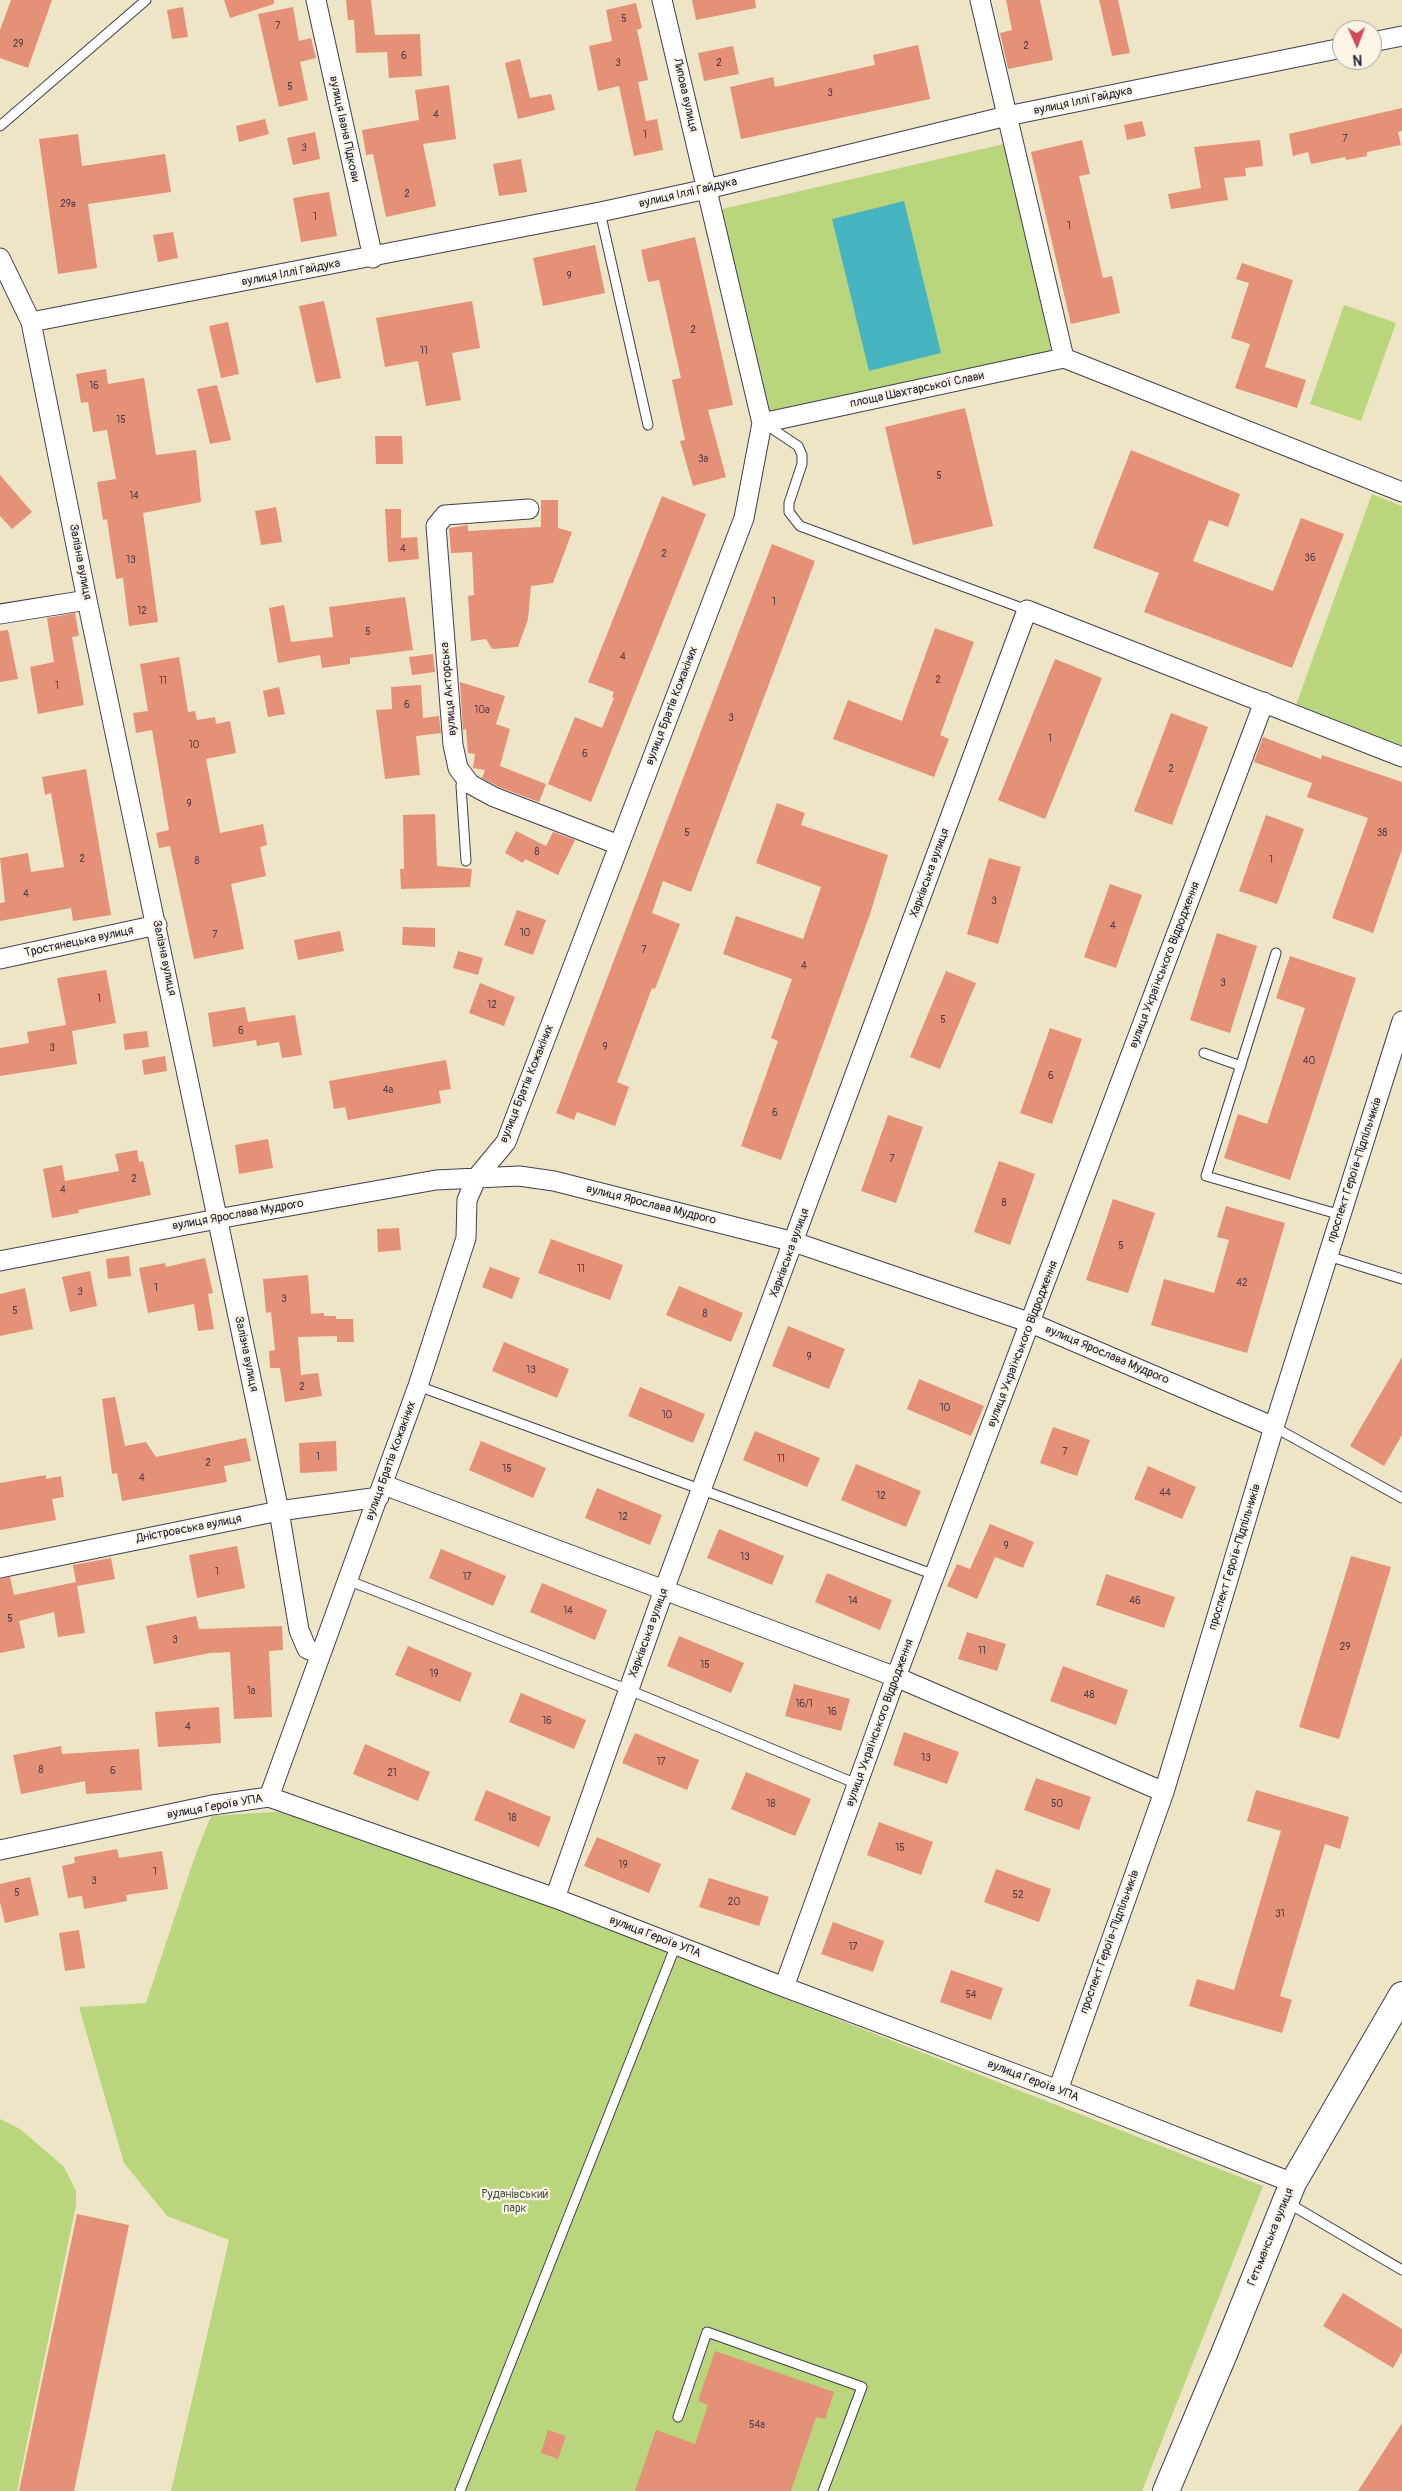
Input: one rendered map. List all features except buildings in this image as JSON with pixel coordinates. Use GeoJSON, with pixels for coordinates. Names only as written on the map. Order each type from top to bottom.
{"type":"FeatureCollection","features":[{"type":"Feature","properties":{"kind":"street","name":"вулиця Івана Підкови"},"geometry":{"type":"LineString","coordinates":[[316,0],[373,258]]}},
{"type":"Feature","properties":{"kind":"street","name":"Липова вулиця"},"geometry":{"type":"LineString","coordinates":[[662,0],[707,189]]}},
{"type":"Feature","properties":{"kind":"street"},"geometry":{"type":"LineString","coordinates":[[980,0],[1064,358],[1402,492]]}},
{"type":"Feature","properties":{"kind":"street"},"geometry":{"type":"LineString","coordinates":[[1382,40],[1402,36]]}},
{"type":"Feature","properties":{"kind":"street","name":"вулиця Іллі Гайдука"},"geometry":{"type":"LineString","coordinates":[[31,322],[373,258],[600,212],[707,189],[1007,116],[1332,50]]}},
{"type":"Feature","properties":{"kind":"street"},"geometry":{"type":"LineString","coordinates":[[707,189],[762,423]]}},
{"type":"Feature","properties":{"kind":"street","name":"Залізна вулиця"},"geometry":{"type":"LineString","coordinates":[[0,258],[31,322],[87,600],[158,925],[279,1511],[299,1630],[307,1649],[320,1654]]}},
{"type":"Feature","properties":{"kind":"street","name":"площа Шахтарської Слави"},"geometry":{"type":"LineString","coordinates":[[762,423],[1064,358]]}},
{"type":"Feature","properties":{"kind":"street","name":"вулиця Братів Кожакіних"},"geometry":{"type":"LineString","coordinates":[[269,1798],[347,1580],[382,1491],[418,1386],[466,1238],[467,1200],[478,1177],[506,1142],[744,518],[762,423]]}},
{"type":"Feature","properties":{"kind":"street","name":"вулиця Акторська"},"geometry":{"type":"LineString","coordinates":[[463,775],[458,768],[453,745],[436,526],[445,515],[529,510]]}},
{"type":"Feature","properties":{"kind":"street"},"geometry":{"type":"LineString","coordinates":[[0,614],[87,600]]}},
{"type":"Feature","properties":{"kind":"street"},"geometry":{"type":"LineString","coordinates":[[1027,610],[1402,757]]}},
{"type":"Feature","properties":{"kind":"street","name":"Харківська вулиця"},"geometry":{"type":"LineString","coordinates":[[555,1898],[664,1590],[1027,610]]}},
{"type":"Feature","properties":{"kind":"street","name":"вулиця Українського Відродження"},"geometry":{"type":"LineString","coordinates":[[784,1987],[896,1677],[1264,702]]}},
{"type":"Feature","properties":{"kind":"street"},"geometry":{"type":"LineString","coordinates":[[463,775],[470,784],[494,797],[619,845]]}},
{"type":"Feature","properties":{"kind":"street","name":"Тростянецька вулиця"},"geometry":{"type":"LineString","coordinates":[[0,959],[158,925]]}},
{"type":"Feature","properties":{"kind":"street","name":"проспект Героїв-Підпільників"},"geometry":{"type":"LineString","coordinates":[[1058,2090],[1164,1792],[1274,1426],[1400,1032]]}},
{"type":"Feature","properties":{"kind":"street","name":"вулиця Ярослава Мудрого"},"geometry":{"type":"LineString","coordinates":[[0,1261],[217,1218],[436,1180],[519,1176],[554,1181],[794,1242],[1031,1323],[1274,1426]]}},
{"type":"Feature","properties":{"kind":"street"},"geometry":{"type":"LineString","coordinates":[[382,1491],[664,1590],[896,1677],[1164,1792]]}},
{"type":"Feature","properties":{"kind":"street","name":"Дністровська вулиця"},"geometry":{"type":"LineString","coordinates":[[0,1568],[382,1491]]}},
{"type":"Feature","properties":{"kind":"street","name":"вулиця Героїв УПА"},"geometry":{"type":"LineString","coordinates":[[0,1850],[212,1805],[269,1798],[555,1898],[1058,2090],[1289,2192]]}},
{"type":"Feature","properties":{"kind":"street","name":"Гетьманська вулиця"},"geometry":{"type":"LineString","coordinates":[[1166,2491],[1224,2354],[1289,2192],[1402,1995]]}},
{"type":"Feature","properties":{"kind":"lane"},"geometry":{"type":"LineString","coordinates":[[0,126],[146,0]]}},
{"type":"Feature","properties":{"kind":"lane"},"geometry":{"type":"LineString","coordinates":[[600,212],[648,425]]}},
{"type":"Feature","properties":{"kind":"lane"},"geometry":{"type":"LineString","coordinates":[[762,423],[798,446],[802,456],[802,464],[789,503],[789,512],[800,526],[1027,610]]}},
{"type":"Feature","properties":{"kind":"lane"},"geometry":{"type":"LineString","coordinates":[[463,775],[461,786],[466,860]]}},
{"type":"Feature","properties":{"kind":"lane"},"geometry":{"type":"LineString","coordinates":[[1276,953],[1206,1176],[1341,1215]]}},
{"type":"Feature","properties":{"kind":"lane"},"geometry":{"type":"LineString","coordinates":[[1204,1053],[1240,1066]]}},
{"type":"Feature","properties":{"kind":"lane"},"geometry":{"type":"LineString","coordinates":[[1328,1256],[1402,1280]]}},
{"type":"Feature","properties":{"kind":"lane"},"geometry":{"type":"LineString","coordinates":[[418,1386],[935,1575]]}},
{"type":"Feature","properties":{"kind":"lane"},"geometry":{"type":"LineString","coordinates":[[1274,1426],[1402,1498]]}},
{"type":"Feature","properties":{"kind":"lane"},"geometry":{"type":"LineString","coordinates":[[347,1580],[628,1690],[857,1784]]}},
{"type":"Feature","properties":{"kind":"lane"},"geometry":{"type":"LineString","coordinates":[[460,2491],[676,1945]]}},
{"type":"Feature","properties":{"kind":"lane"},"geometry":{"type":"LineString","coordinates":[[1289,2192],[1402,2270]]}},
{"type":"Feature","properties":{"kind":"lane"},"geometry":{"type":"LineString","coordinates":[[678,2417],[707,2332],[862,2387],[823,2491]]}},
{"type":"Feature","properties":{"kind":"green space"},"geometry":{"type":"Polygon","coordinates":[[[1004,144],[1052,353],[766,419],[718,210],[1004,144]]]}},
{"type":"Feature","properties":{"kind":"green space"},"geometry":{"type":"Polygon","coordinates":[[[1344,305],[1396,323],[1361,421],[1310,404],[1344,305]]]}},
{"type":"Feature","properties":{"kind":"green space"},"geometry":{"type":"Polygon","coordinates":[[[1372,494],[1402,506],[1402,749],[1296,705],[1372,494]]]}},
{"type":"Feature","properties":{"kind":"green space","name":"Руданівський парк"},"geometry":{"type":"Polygon","coordinates":[[[304,1810],[1263,2186],[1142,2491],[171,2491],[229,2240],[167,2216],[124,2163],[79,2007],[146,2003],[195,1856],[211,1816],[304,1810]]]}},
{"type":"Feature","properties":{"kind":"green space"},"geometry":{"type":"Polygon","coordinates":[[[0,2119],[20,2129],[64,2167],[76,2191],[76,2205],[17,2491],[0,2491],[0,2119]]]}},
{"type":"Feature","properties":{"kind":"water"},"geometry":{"type":"Polygon","coordinates":[[[904,201],[941,353],[869,371],[832,219],[904,201]]]}}]}
